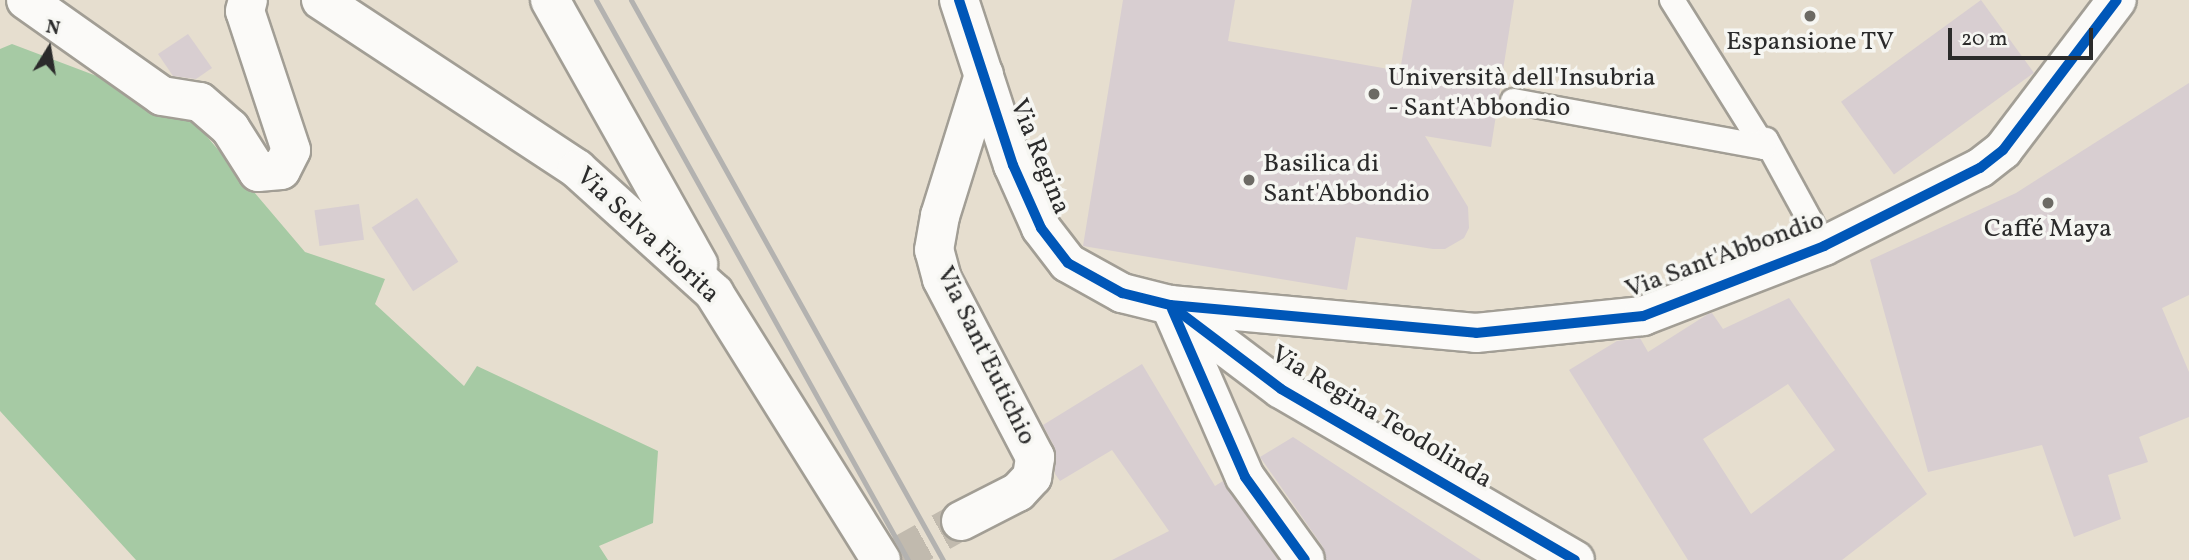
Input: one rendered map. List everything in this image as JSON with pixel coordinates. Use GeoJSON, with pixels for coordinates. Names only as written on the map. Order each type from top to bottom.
{"type":"FeatureCollection","features":[{"type":"Feature","properties":{"kind":"street"},"geometry":{"type":"LineString","coordinates":[[26,0],[162,96],[200,102],[230,128],[258,172],[281,170],[291,150],[245,11],[248,0]]}},
{"type":"Feature","properties":{"kind":"street","name":"Via Selva Fiorita"},"geometry":{"type":"LineString","coordinates":[[321,0],[577,169],[714,293],[881,560]]}},
{"type":"Feature","properties":{"kind":"street"},"geometry":{"type":"LineString","coordinates":[[550,0],[714,293]]}},
{"type":"Feature","properties":{"kind":"street"},"geometry":{"type":"LineString","coordinates":[[959,0],[984,75]]}},
{"type":"Feature","properties":{"kind":"street","name":"Via Sant'Abbondio"},"geometry":{"type":"LineString","coordinates":[[1170,305],[1476,333],[1643,316],[1824,246],[1980,168],[2003,150],[2117,0]]}},
{"type":"Feature","properties":{"kind":"street","name":"Via Regina"},"geometry":{"type":"LineString","coordinates":[[984,75],[1013,165],[1041,228],[1069,263],[1122,293],[1170,305]]}},
{"type":"Feature","properties":{"kind":"street","name":"Via Sant'Eutichio"},"geometry":{"type":"LineString","coordinates":[[970,517],[1018,492],[1032,477],[1035,457],[942,279],[934,250],[984,75]]}},
{"type":"Feature","properties":{"kind":"street"},"geometry":{"type":"LineString","coordinates":[[1170,305],[1245,477],[1305,560]]}},
{"type":"Feature","properties":{"kind":"street","name":"Via Regina Teodolinda"},"geometry":{"type":"LineString","coordinates":[[1170,305],[1281,388],[1574,560]]}},
{"type":"Feature","properties":{"kind":"lane"},"geometry":{"type":"LineString","coordinates":[[1672,0],[1764,147]]}},
{"type":"Feature","properties":{"kind":"lane"},"geometry":{"type":"LineString","coordinates":[[1513,101],[1764,147]]}},
{"type":"Feature","properties":{"kind":"lane"},"geometry":{"type":"LineString","coordinates":[[1764,147],[1766,140],[1824,246]]}},
{"type":"Feature","properties":{"kind":"green space"},"geometry":{"type":"Polygon","coordinates":[[[12,44],[139,92],[192,119],[305,252],[385,279],[375,304],[464,386],[477,366],[658,451],[653,523],[599,546],[608,560],[136,560],[0,411],[0,49],[12,44]]]}},
{"type":"Feature","properties":{"kind":"building"},"geometry":{"type":"Polygon","coordinates":[[[1123,0],[1235,0],[1228,41],[1400,71],[1412,0],[1514,0],[1491,147],[1425,136],[1468,207],[1469,228],[1464,238],[1445,249],[1433,249],[1356,237],[1347,290],[1083,246],[1123,0]]]}},
{"type":"Feature","properties":{"kind":"building"},"geometry":{"type":"Polygon","coordinates":[[[1981,0],[2034,73],[1894,174],[1841,102],[1981,0]]]}},
{"type":"Feature","properties":{"kind":"building"},"geometry":{"type":"Polygon","coordinates":[[[188,34],[212,68],[196,79],[173,76],[158,54],[188,34]]]}},
{"type":"Feature","properties":{"kind":"building"},"geometry":{"type":"Polygon","coordinates":[[[2189,83],[2189,295],[2162,308],[2189,372],[2189,417],[2139,437],[2148,462],[2108,475],[2121,519],[2074,537],[2042,445],[1928,472],[1870,260],[2016,193],[2189,83]]]}},
{"type":"Feature","properties":{"kind":"building"},"geometry":{"type":"Polygon","coordinates":[[[417,198],[458,262],[413,291],[372,227],[417,198]]]}},
{"type":"Feature","properties":{"kind":"building"},"geometry":{"type":"Polygon","coordinates":[[[359,204],[364,240],[319,246],[314,210],[359,204]]]}},
{"type":"Feature","properties":{"kind":"building"},"geometry":{"type":"Polygon","coordinates":[[[1789,298],[1927,494],[1842,560],[1688,560],[1569,370],[1617,341],[1640,338],[1648,352],[1708,314],[1712,313],[1723,329],[1789,298]],[[1788,384],[1703,439],[1751,514],[1835,450],[1788,384]]]}},
{"type":"Feature","properties":{"kind":"building"},"geometry":{"type":"Polygon","coordinates":[[[1142,364],[1215,486],[1223,481],[1278,560],[1112,560],[1169,531],[1112,450],[1060,481],[1055,474],[1055,448],[1043,425],[1142,364]]]}},
{"type":"Feature","properties":{"kind":"building"},"geometry":{"type":"Polygon","coordinates":[[[1293,437],[1481,560],[1326,560],[1323,547],[1260,457],[1293,437]]]}},
{"type":"Feature","properties":{"kind":"tunnel"},"geometry":{"type":"LineString","coordinates":[[891,560],[961,521]]}},
{"type":"Feature","properties":{"kind":"railway"},"geometry":{"type":"LineString","coordinates":[[596,0],[908,560]]}},
{"type":"Feature","properties":{"kind":"railway"},"geometry":{"type":"LineString","coordinates":[[631,0],[943,560]]}},
{"type":"Feature","properties":{"kind":"cycle path"},"geometry":{"type":"LineString","coordinates":[[959,0],[1013,165],[1041,228],[1068,263],[1122,293],[1170,305],[1476,333],[1643,316],[1824,246],[1980,168],[2003,150],[2117,0]]}},
{"type":"Feature","properties":{"kind":"cycle path"},"geometry":{"type":"LineString","coordinates":[[1170,305],[1281,389],[1575,560]]}},
{"type":"Feature","properties":{"kind":"cycle path"},"geometry":{"type":"LineString","coordinates":[[1172,309],[1245,477],[1305,560]]}},
{"type":"Feature","properties":{"kind":"place","name":"Espansione TV"},"geometry":{"type":"Point","coordinates":[1810,16]}},
{"type":"Feature","properties":{"kind":"place","name":"Università dell'Insubria - Sant'Abbondio"},"geometry":{"type":"Point","coordinates":[1374,94]}},
{"type":"Feature","properties":{"kind":"place","name":"Basilica di Sant'Abbondio"},"geometry":{"type":"Point","coordinates":[1249,180]}},
{"type":"Feature","properties":{"kind":"place","name":"Caffé Maya"},"geometry":{"type":"Point","coordinates":[2048,203]}}]}
